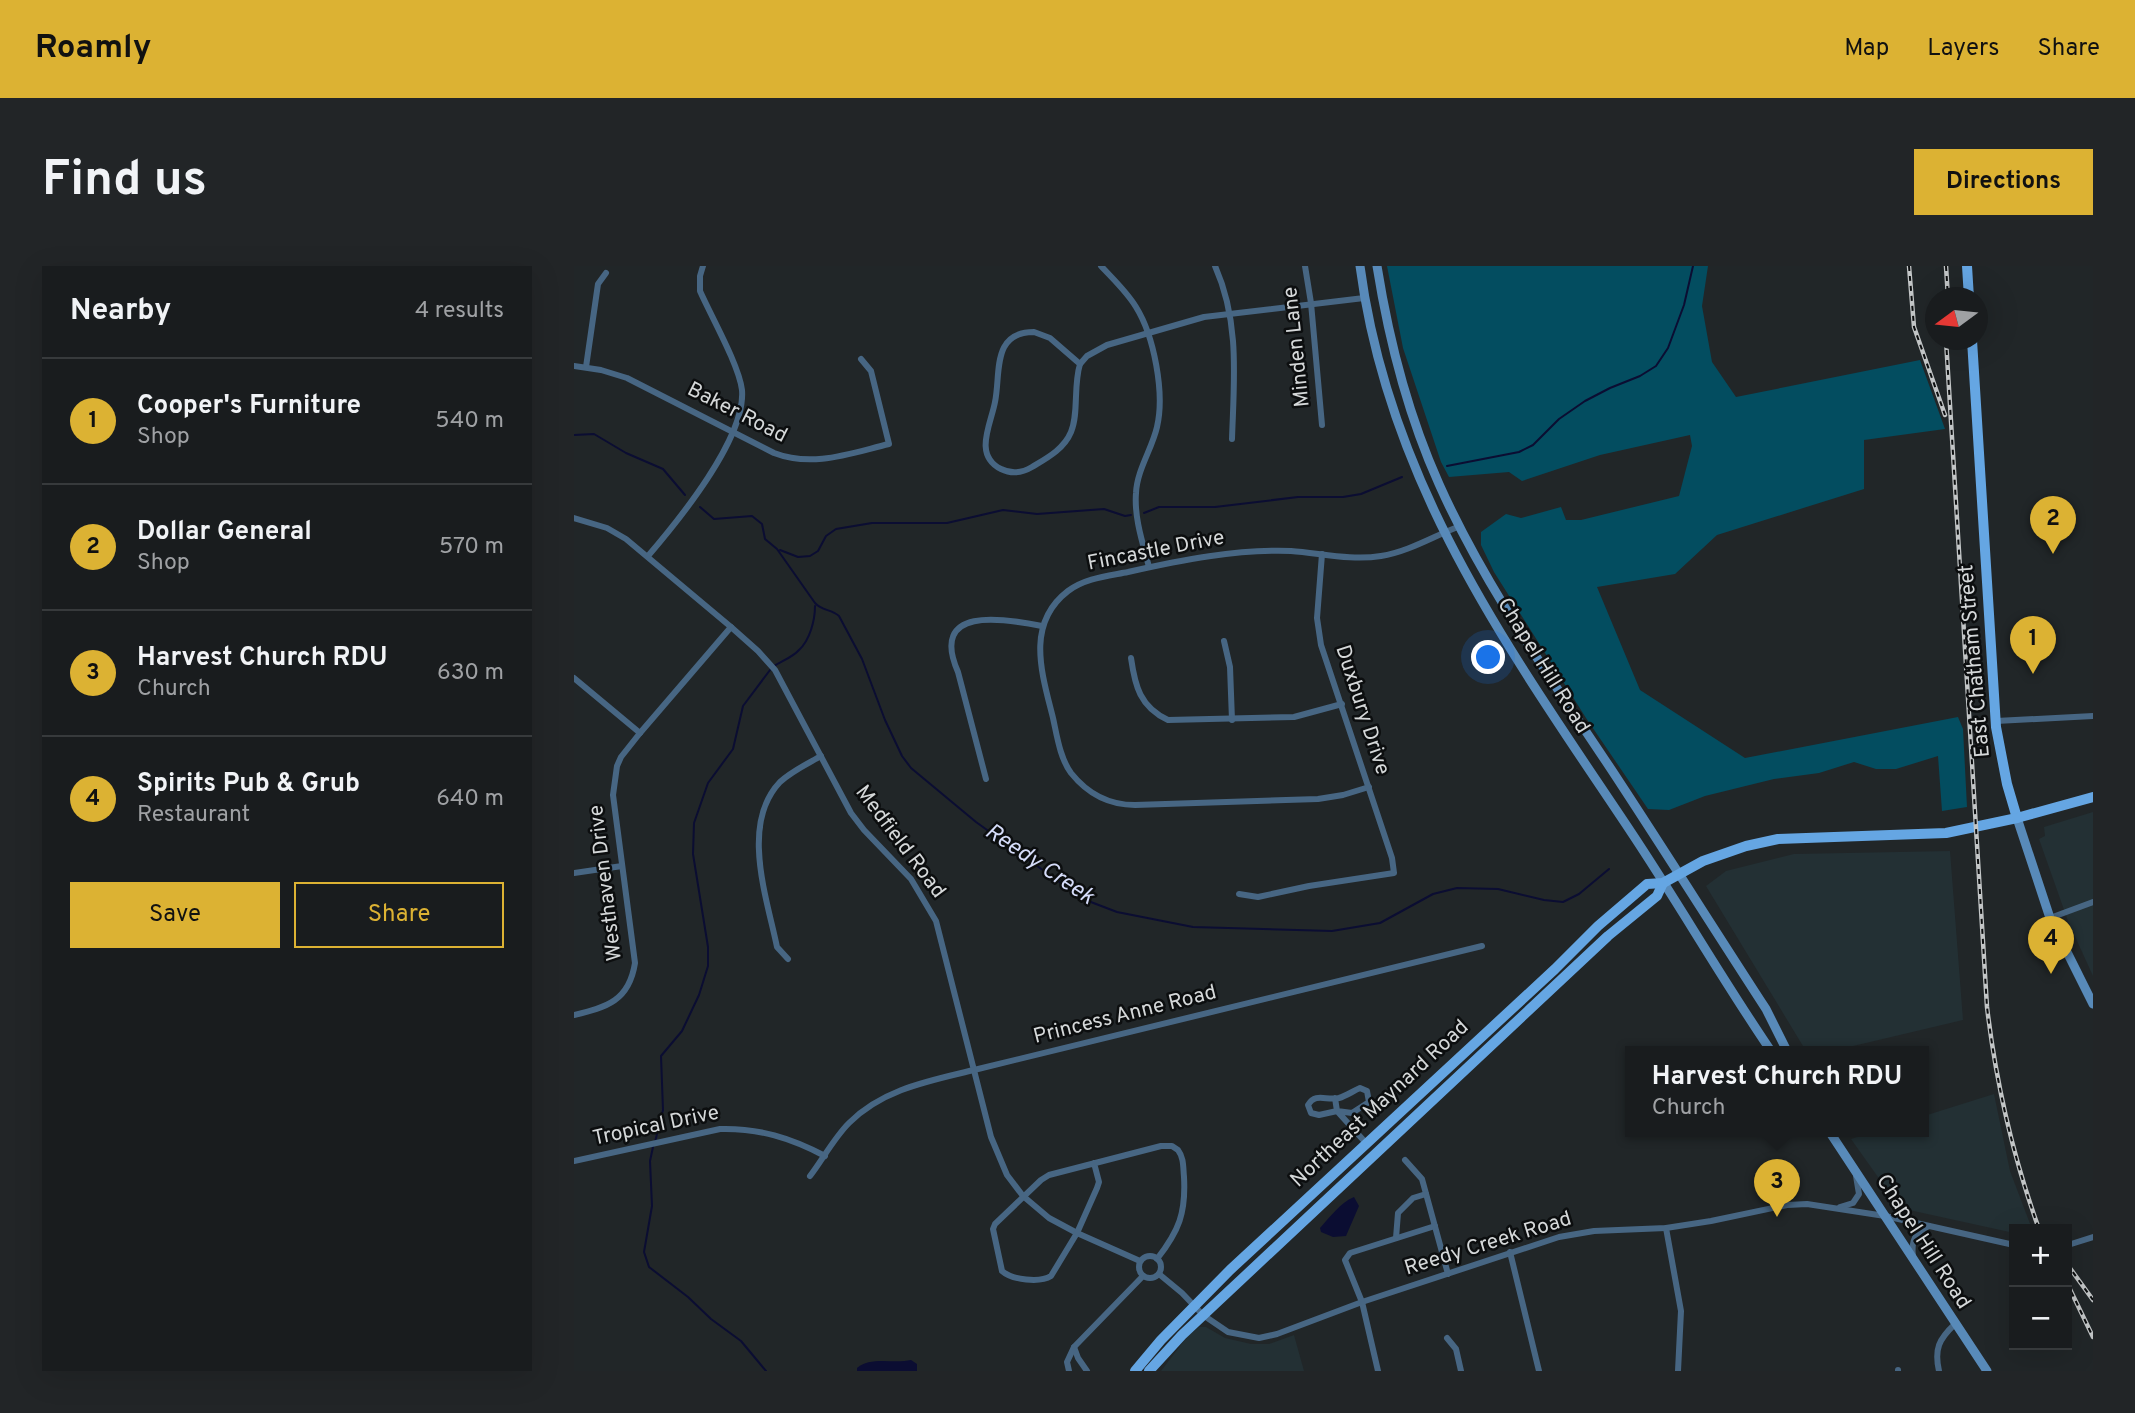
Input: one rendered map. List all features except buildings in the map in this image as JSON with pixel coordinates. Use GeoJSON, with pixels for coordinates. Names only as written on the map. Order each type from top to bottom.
{"type":"FeatureCollection","features":[{"type":"Feature","properties":{"kind":"main road","name":"Chapel Hill Road"},"geometry":{"type":"LineString","coordinates":[[1360,266],[1364,298],[1385,390],[1400,433],[1443,533],[1469,581],[1540,695],[1768,1046]]}},
{"type":"Feature","properties":{"kind":"main road","name":"Chapel Hill Road"},"geometry":{"type":"LineString","coordinates":[[1377,266],[1392,345],[1405,392],[1432,466],[1460,526],[1507,610],[1766,1009],[1784,1046]]}},
{"type":"Feature","properties":{"kind":"main road"},"geometry":{"type":"LineString","coordinates":[[1967,266],[1968,287]]}},
{"type":"Feature","properties":{"kind":"main road","name":"East Chatham Street"},"geometry":{"type":"LineString","coordinates":[[1973,350],[1996,721],[2007,784],[2022,840],[2050,918],[2093,1004]]}},
{"type":"Feature","properties":{"kind":"main road","name":"Northeast Maynard Road"},"geometry":{"type":"LineString","coordinates":[[1135,1371],[1194,1305],[1647,884],[1663,883],[1703,861],[1746,846],[1777,839],[1946,833],[2017,818],[2093,797]]}},
{"type":"Feature","properties":{"kind":"main road","name":"Northeast Maynard Road"},"geometry":{"type":"LineString","coordinates":[[1149,1371],[1203,1315],[1608,936],[1657,896],[1663,883]]}},
{"type":"Feature","properties":{"kind":"main road","name":"Chapel Hill Road"},"geometry":{"type":"LineString","coordinates":[[1833,1137],[1987,1371]]}},
{"type":"Feature","properties":{"kind":"street"},"geometry":{"type":"LineString","coordinates":[[648,556],[695,498],[732,432],[740,405],[742,390],[738,374],[701,291],[700,276],[703,266]]}},
{"type":"Feature","properties":{"kind":"street"},"geometry":{"type":"LineString","coordinates":[[1101,266],[1136,307],[1148,333],[1159,390],[1157,427],[1138,481],[1136,500],[1149,567]]}},
{"type":"Feature","properties":{"kind":"street"},"geometry":{"type":"LineString","coordinates":[[1214,266],[1231,312],[1234,342],[1232,439]]}},
{"type":"Feature","properties":{"kind":"street","name":"Minden Lane"},"geometry":{"type":"LineString","coordinates":[[1305,266],[1322,425]]}},
{"type":"Feature","properties":{"kind":"street"},"geometry":{"type":"LineString","coordinates":[[586,367],[598,284],[606,273]]}},
{"type":"Feature","properties":{"kind":"street"},"geometry":{"type":"LineString","coordinates":[[1080,363],[1050,338],[1039,333],[1022,333],[1007,343],[999,359],[996,400],[985,439],[986,453],[998,467],[1009,472],[1021,472],[1060,449],[1073,428],[1074,389],[1080,363],[1096,350],[1180,323],[1231,312],[1364,298]]}},
{"type":"Feature","properties":{"kind":"street","name":"Baker Road"},"geometry":{"type":"LineString","coordinates":[[574,366],[616,374],[638,383],[774,453],[802,461],[820,460],[889,444],[871,371],[861,359]]}},
{"type":"Feature","properties":{"kind":"street","name":"Medfield Road"},"geometry":{"type":"LineString","coordinates":[[574,518],[617,533],[648,556],[732,627],[775,670],[857,821],[911,879],[932,912],[998,1157],[1007,1175],[1023,1196],[1042,1213],[1077,1233],[1140,1261]]}},
{"type":"Feature","properties":{"kind":"street","name":"Fincastle Drive"},"geometry":{"type":"LineString","coordinates":[[1042,626],[1056,602],[1080,584],[1149,567],[1255,552],[1290,551],[1356,557],[1380,556],[1403,550],[1460,526]]}},
{"type":"Feature","properties":{"kind":"street","name":"Duxbury Drive"},"geometry":{"type":"LineString","coordinates":[[1240,894],[1258,897],[1394,873],[1392,858],[1319,633],[1322,554]]}},
{"type":"Feature","properties":{"kind":"street"},"geometry":{"type":"LineString","coordinates":[[986,779],[952,659],[951,647],[954,636],[963,624],[977,619],[1042,626],[1040,665],[1062,754],[1081,784],[1108,801],[1135,806],[1318,799],[1369,787]]}},
{"type":"Feature","properties":{"kind":"street","name":"Westhaven Drive"},"geometry":{"type":"LineString","coordinates":[[574,1015],[611,1004],[624,993],[635,963],[613,794],[614,777],[621,757],[732,627]]}},
{"type":"Feature","properties":{"kind":"street"},"geometry":{"type":"LineString","coordinates":[[1224,640],[1230,667],[1232,720]]}},
{"type":"Feature","properties":{"kind":"street"},"geometry":{"type":"LineString","coordinates":[[1131,658],[1140,696],[1145,705],[1160,716],[1178,721],[1294,717],[1342,704]]}},
{"type":"Feature","properties":{"kind":"street"},"geometry":{"type":"LineString","coordinates":[[574,678],[640,733]]}},
{"type":"Feature","properties":{"kind":"street"},"geometry":{"type":"LineString","coordinates":[[1996,721],[2093,716]]}},
{"type":"Feature","properties":{"kind":"street"},"geometry":{"type":"LineString","coordinates":[[788,959],[777,947],[761,866],[759,830],[763,813],[776,787],[791,773],[821,756]]}},
{"type":"Feature","properties":{"kind":"street"},"geometry":{"type":"LineString","coordinates":[[574,873],[622,866]]}},
{"type":"Feature","properties":{"kind":"street"},"geometry":{"type":"LineString","coordinates":[[2050,918],[2093,902]]}},
{"type":"Feature","properties":{"kind":"street","name":"Princess Anne Road"},"geometry":{"type":"LineString","coordinates":[[810,1176],[851,1121],[881,1098],[895,1091],[1482,946]]}},
{"type":"Feature","properties":{"kind":"street"},"geometry":{"type":"LineString","coordinates":[[1360,1088],[1367,1091],[1369,1095],[1366,1105],[1352,1113],[1337,1111],[1319,1115],[1311,1113],[1308,1105],[1318,1096],[1335,1098],[1360,1088]]}},
{"type":"Feature","properties":{"kind":"street"},"geometry":{"type":"LineString","coordinates":[[1335,1098],[1337,1111],[1366,1143]]}},
{"type":"Feature","properties":{"kind":"street","name":"Tropical Drive"},"geometry":{"type":"LineString","coordinates":[[574,1161],[735,1128],[785,1137],[825,1156]]}},
{"type":"Feature","properties":{"kind":"street"},"geometry":{"type":"LineString","coordinates":[[1094,1163],[1099,1182],[1077,1233],[1049,1279],[1005,1275],[1002,1271],[993,1229],[996,1220],[1049,1175],[1094,1163],[1167,1146],[1181,1153],[1184,1209],[1175,1236],[1157,1259]]}},
{"type":"Feature","properties":{"kind":"street"},"geometry":{"type":"LineString","coordinates":[[1405,1160],[1422,1179],[1448,1274]]}},
{"type":"Feature","properties":{"kind":"street"},"geometry":{"type":"LineString","coordinates":[[1836,1208],[1853,1203],[1859,1194],[1852,1165]]}},
{"type":"Feature","properties":{"kind":"street"},"geometry":{"type":"LineString","coordinates":[[1396,1238],[1398,1213],[1413,1198],[1426,1194]]}},
{"type":"Feature","properties":{"kind":"street","name":"Reedy Creek Road"},"geometry":{"type":"LineString","coordinates":[[1203,1315],[1228,1332],[1259,1338],[1510,1252],[1574,1234],[1667,1228],[1787,1205],[1807,1204],[1885,1216],[2009,1244]]}},
{"type":"Feature","properties":{"kind":"street"},"geometry":{"type":"LineString","coordinates":[[1378,1371],[1362,1302],[1345,1259],[1350,1253],[1435,1226]]}},
{"type":"Feature","properties":{"kind":"street"},"geometry":{"type":"LineString","coordinates":[[1913,1258],[1912,1244],[1915,1237],[1930,1226]]}},
{"type":"Feature","properties":{"kind":"street"},"geometry":{"type":"LineString","coordinates":[[1667,1228],[1681,1311],[1678,1371]]}},
{"type":"Feature","properties":{"kind":"street"},"geometry":{"type":"LineString","coordinates":[[2072,1244],[2093,1237]]}},
{"type":"Feature","properties":{"kind":"street"},"geometry":{"type":"LineString","coordinates":[[1510,1252],[1539,1371]]}},
{"type":"Feature","properties":{"kind":"street"},"geometry":{"type":"LineString","coordinates":[[1146,1256],[1157,1259],[1160,1264],[1159,1273],[1150,1279],[1143,1276],[1138,1268],[1140,1261],[1146,1256]]}},
{"type":"Feature","properties":{"kind":"street"},"geometry":{"type":"LineString","coordinates":[[1159,1273],[1203,1315]]}},
{"type":"Feature","properties":{"kind":"street"},"geometry":{"type":"LineString","coordinates":[[1069,1371],[1067,1362],[1074,1347],[1143,1276]]}},
{"type":"Feature","properties":{"kind":"street"},"geometry":{"type":"LineString","coordinates":[[1939,1371],[1936,1349],[1944,1334],[1955,1324]]}},
{"type":"Feature","properties":{"kind":"street"},"geometry":{"type":"LineString","coordinates":[[1447,1338],[1456,1349],[1461,1371]]}},
{"type":"Feature","properties":{"kind":"street"},"geometry":{"type":"LineString","coordinates":[[1074,1347],[1087,1371]]}},
{"type":"Feature","properties":{"kind":"shaded area"},"geometry":{"type":"Polygon","coordinates":[[[1387,266],[1708,266],[1702,306],[1712,362],[1736,397],[1920,360],[1945,429],[1864,440],[1864,489],[1717,535],[1675,574],[1597,587],[1640,690],[1745,758],[1958,717],[1963,729],[1967,807],[1942,811],[1938,756],[1896,769],[1876,769],[1854,762],[1819,773],[1774,779],[1705,796],[1669,810],[1648,809],[1586,718],[1494,572],[1481,545],[1481,532],[1506,514],[1521,518],[1561,507],[1566,520],[1581,520],[1679,496],[1692,446],[1690,435],[1600,455],[1522,481],[1509,472],[1449,477],[1441,462],[1403,348],[1387,266]]]}},
{"type":"Feature","properties":{"kind":"shaded area"},"geometry":{"type":"Polygon","coordinates":[[[2093,812],[2093,976],[2068,921],[2039,839],[2045,836],[2044,827],[2093,812]]]}},
{"type":"Feature","properties":{"kind":"shaded area"},"geometry":{"type":"Polygon","coordinates":[[[1950,851],[1963,1020],[1853,1046],[1803,1046],[1706,886],[1726,871],[1794,854],[1950,851]]]}},
{"type":"Feature","properties":{"kind":"shaded area"},"geometry":{"type":"Polygon","coordinates":[[[1994,1094],[2010,1171],[2030,1224],[2009,1224],[2009,1232],[1900,1208],[1851,1139],[1929,1137],[1929,1114],[1994,1094]]]}},
{"type":"Feature","properties":{"kind":"shaded area"},"geometry":{"type":"Polygon","coordinates":[[[1354,1197],[1359,1206],[1346,1236],[1333,1237],[1321,1232],[1320,1228],[1336,1211],[1354,1197]]]}},
{"type":"Feature","properties":{"kind":"shaded area"},"geometry":{"type":"Polygon","coordinates":[[[1199,1327],[1206,1327],[1225,1338],[1251,1344],[1269,1344],[1294,1335],[1304,1371],[1161,1371],[1187,1337],[1199,1327]]]}},
{"type":"Feature","properties":{"kind":"shaded area"},"geometry":{"type":"Polygon","coordinates":[[[911,1360],[917,1364],[917,1371],[857,1371],[862,1364],[869,1362],[911,1360]]]}},
{"type":"Feature","properties":{"kind":"waterway"},"geometry":{"type":"LineString","coordinates":[[1447,466],[1519,452],[1533,445],[1559,419],[1585,401],[1656,366],[1668,348],[1684,305],[1693,266]]}},
{"type":"Feature","properties":{"kind":"waterway","name":"Reedy Creek"},"geometry":{"type":"LineString","coordinates":[[574,435],[594,434],[626,453],[663,469],[685,495]]}},
{"type":"Feature","properties":{"kind":"waterway"},"geometry":{"type":"LineString","coordinates":[[1144,513],[1159,507],[1215,507],[1298,497],[1343,497],[1361,494],[1402,477]]}},
{"type":"Feature","properties":{"kind":"waterway","name":"Reedy Creek"},"geometry":{"type":"LineString","coordinates":[[700,507],[714,519],[752,516],[762,524],[765,539],[777,549],[815,603],[839,616],[862,659],[902,756],[911,768],[976,822],[1083,899],[1117,912],[1193,927],[1332,931],[1380,923],[1433,894],[1457,888],[1498,889],[1563,902],[1579,894],[1609,869]]}},
{"type":"Feature","properties":{"kind":"waterway"},"geometry":{"type":"LineString","coordinates":[[780,550],[798,557],[810,556],[818,551],[826,536],[836,529],[872,523],[947,523],[1003,510],[1037,514],[1104,509],[1125,516],[1131,515]]}},
{"type":"Feature","properties":{"kind":"waterway"},"geometry":{"type":"LineString","coordinates":[[774,666],[794,655],[803,646],[811,630],[815,606]]}},
{"type":"Feature","properties":{"kind":"waterway"},"geometry":{"type":"LineString","coordinates":[[655,1142],[663,1110],[661,1056],[682,1031],[699,995],[708,966],[708,947],[693,854],[694,823],[708,783],[733,749],[743,706],[770,670]]}},
{"type":"Feature","properties":{"kind":"waterway"},"geometry":{"type":"LineString","coordinates":[[653,1147],[650,1161],[652,1206],[644,1252],[649,1267],[741,1341],[766,1371]]}},
{"type":"Feature","properties":{"kind":"railway"},"geometry":{"type":"LineString","coordinates":[[1909,266],[1914,327],[1945,415]]}},
{"type":"Feature","properties":{"kind":"railway"},"geometry":{"type":"LineString","coordinates":[[1946,266],[1947,287]]}},
{"type":"Feature","properties":{"kind":"railway"},"geometry":{"type":"LineString","coordinates":[[1947,350],[1987,1007],[2007,1120],[2037,1224]]}},
{"type":"Feature","properties":{"kind":"railway"},"geometry":{"type":"LineString","coordinates":[[2072,1271],[2093,1300]]}},
{"type":"Feature","properties":{"kind":"railway"},"geometry":{"type":"LineString","coordinates":[[2069,1287],[2093,1337]]}},
{"type":"Feature","properties":{"kind":"place","name":"Dollar General"},"geometry":{"type":"Point","coordinates":[2053,554]}},
{"type":"Feature","properties":{"kind":"place","name":"Cooper's Furniture"},"geometry":{"type":"Point","coordinates":[2033,674]}},
{"type":"Feature","properties":{"kind":"place","name":"Spirits Pub & Grub"},"geometry":{"type":"Point","coordinates":[2051,974]}},
{"type":"Feature","properties":{"kind":"place","name":"Harvest Church RDU"},"geometry":{"type":"Point","coordinates":[1777,1217]}}]}
